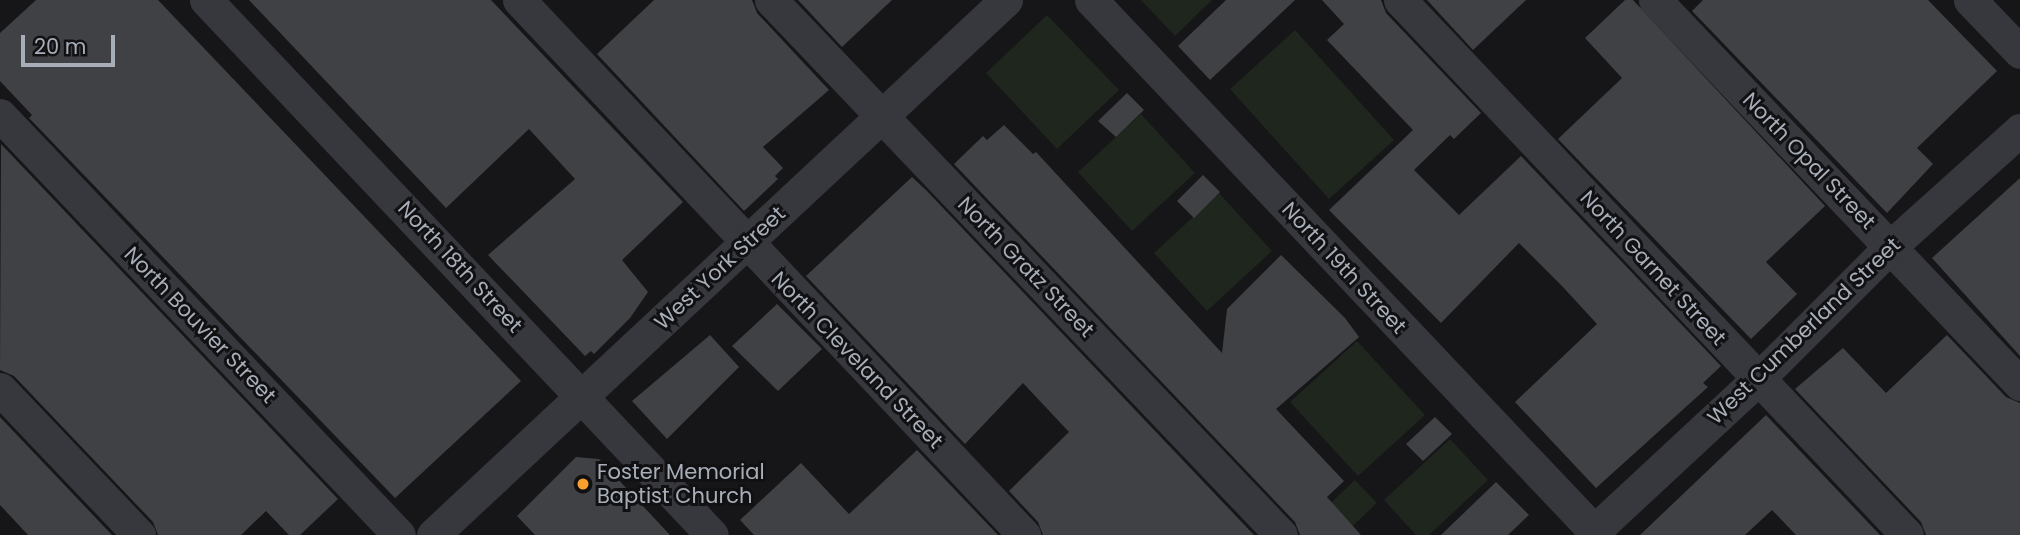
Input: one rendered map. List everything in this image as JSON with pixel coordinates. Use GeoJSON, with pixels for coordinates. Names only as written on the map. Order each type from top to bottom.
{"type":"FeatureCollection","features":[{"type":"Feature","properties":{"kind":"street","name":"North 18th Street"},"geometry":{"type":"LineString","coordinates":[[206,0],[712,535]]}},
{"type":"Feature","properties":{"kind":"street","name":"North Cleveland Street"},"geometry":{"type":"LineString","coordinates":[[519,0],[1024,535]]}},
{"type":"Feature","properties":{"kind":"street","name":"North Gratz Street"},"geometry":{"type":"LineString","coordinates":[[771,0],[1281,535]]}},
{"type":"Feature","properties":{"kind":"street","name":"West York Street"},"geometry":{"type":"LineString","coordinates":[[433,535],[1006,0]]}},
{"type":"Feature","properties":{"kind":"street","name":"North 19th Street"},"geometry":{"type":"LineString","coordinates":[[1091,0],[1594,534]]}},
{"type":"Feature","properties":{"kind":"street","name":"North Garnet Street"},"geometry":{"type":"LineString","coordinates":[[1400,0],[1907,535]]}},
{"type":"Feature","properties":{"kind":"street","name":"North Opal Street"},"geometry":{"type":"LineString","coordinates":[[1656,0],[2020,384]]}},
{"type":"Feature","properties":{"kind":"street"},"geometry":{"type":"LineString","coordinates":[[1970,0],[2020,52]]}},
{"type":"Feature","properties":{"kind":"street","name":"North Bouvier Street"},"geometry":{"type":"LineString","coordinates":[[0,115],[399,535]]}},
{"type":"Feature","properties":{"kind":"street","name":"West Cumberland Street"},"geometry":{"type":"LineString","coordinates":[[1594,534],[1758,379],[1890,247],[2020,130]]}},
{"type":"Feature","properties":{"kind":"street"},"geometry":{"type":"LineString","coordinates":[[0,389],[139,535]]}},
{"type":"Feature","properties":{"kind":"shaded area"},"geometry":{"type":"Polygon","coordinates":[[[1141,0],[1212,0],[1175,36],[1141,0]]]}},
{"type":"Feature","properties":{"kind":"shaded area"},"geometry":{"type":"Polygon","coordinates":[[[1047,15],[1119,90],[1057,149],[986,73],[1047,15]]]}},
{"type":"Feature","properties":{"kind":"shaded area"},"geometry":{"type":"Polygon","coordinates":[[[1295,30],[1394,140],[1329,199],[1230,89],[1295,30]]]}},
{"type":"Feature","properties":{"kind":"shaded area"},"geometry":{"type":"Polygon","coordinates":[[[1141,114],[1195,173],[1132,231],[1078,172],[1141,114]]]}},
{"type":"Feature","properties":{"kind":"shaded area"},"geometry":{"type":"Polygon","coordinates":[[[1219,193],[1272,251],[1207,311],[1154,253],[1219,193]]]}},
{"type":"Feature","properties":{"kind":"shaded area"},"geometry":{"type":"Polygon","coordinates":[[[1357,341],[1425,415],[1358,476],[1290,402],[1357,341]]]}},
{"type":"Feature","properties":{"kind":"shaded area"},"geometry":{"type":"Polygon","coordinates":[[[1450,439],[1488,480],[1429,535],[1416,535],[1384,500],[1450,439]]]}},
{"type":"Feature","properties":{"kind":"shaded area"},"geometry":{"type":"Polygon","coordinates":[[[1355,480],[1377,503],[1343,535],[1306,526],[1355,480]]]}},
{"type":"Feature","properties":{"kind":"building"},"geometry":{"type":"Polygon","coordinates":[[[36,0],[158,0],[521,381],[395,498],[29,118],[32,115],[0,81],[0,33],[36,0]]]}},
{"type":"Feature","properties":{"kind":"building"},"geometry":{"type":"Polygon","coordinates":[[[249,0],[491,0],[683,202],[622,260],[648,292],[630,318],[594,354],[591,351],[585,356],[488,255],[575,179],[529,129],[446,208],[249,0]]]}},
{"type":"Feature","properties":{"kind":"building"},"geometry":{"type":"Polygon","coordinates":[[[654,0],[752,0],[757,13],[829,90],[763,147],[783,168],[775,176],[778,179],[744,211],[597,54],[654,0]]]}},
{"type":"Feature","properties":{"kind":"building"},"geometry":{"type":"Polygon","coordinates":[[[798,0],[892,0],[842,47],[798,0]]]}},
{"type":"Feature","properties":{"kind":"building"},"geometry":{"type":"Polygon","coordinates":[[[1226,0],[1295,0],[1210,80],[1178,46],[1226,0]]]}},
{"type":"Feature","properties":{"kind":"building"},"geometry":{"type":"Polygon","coordinates":[[[1322,0],[1381,0],[1386,13],[1481,113],[1454,139],[1450,135],[1414,170],[1459,215],[1521,156],[1721,366],[1703,383],[1708,387],[1596,488],[1515,402],[1597,324],[1562,286],[1519,243],[1441,323],[1329,210],[1413,130],[1327,40],[1344,24],[1322,0]]]}},
{"type":"Feature","properties":{"kind":"building"},"geometry":{"type":"Polygon","coordinates":[[[1427,0],[1526,0],[1473,50],[1427,0]]]}},
{"type":"Feature","properties":{"kind":"building"},"geometry":{"type":"Polygon","coordinates":[[[1625,0],[1633,0],[1825,206],[1766,262],[1797,294],[1751,339],[1558,139],[1622,78],[1585,38],[1625,0]]]}},
{"type":"Feature","properties":{"kind":"building"},"geometry":{"type":"Polygon","coordinates":[[[1703,0],[1928,0],[1997,71],[1917,148],[1933,164],[1887,213],[1692,11],[1703,0]]]}},
{"type":"Feature","properties":{"kind":"building"},"geometry":{"type":"Polygon","coordinates":[[[1127,93],[1144,110],[1116,137],[1098,121],[1127,93]]]}},
{"type":"Feature","properties":{"kind":"building"},"geometry":{"type":"Polygon","coordinates":[[[1004,125],[1033,154],[1036,152],[1222,353],[1227,309],[1281,255],[1345,318],[1359,337],[1276,409],[1344,481],[1327,497],[1361,535],[1300,535],[1295,522],[954,164],[983,136],[987,140],[1004,125]]]}},
{"type":"Feature","properties":{"kind":"building"},"geometry":{"type":"Polygon","coordinates":[[[1,144],[338,499],[300,535],[289,535],[266,511],[241,535],[158,535],[153,522],[14,376],[0,370],[1,144]]]}},
{"type":"Feature","properties":{"kind":"building"},"geometry":{"type":"Polygon","coordinates":[[[1203,175],[1220,192],[1194,218],[1177,201],[1203,175]]]}},
{"type":"Feature","properties":{"kind":"building"},"geometry":{"type":"Polygon","coordinates":[[[912,177],[1254,535],[1043,535],[1038,522],[1009,491],[1069,432],[1023,383],[965,444],[806,276],[912,177]]]}},
{"type":"Feature","properties":{"kind":"building"},"geometry":{"type":"Polygon","coordinates":[[[2020,178],[2020,356],[1932,258],[2020,178]]]}},
{"type":"Feature","properties":{"kind":"building"},"geometry":{"type":"Polygon","coordinates":[[[777,304],[822,349],[778,391],[732,346],[777,304]]]}},
{"type":"Feature","properties":{"kind":"building"},"geometry":{"type":"Polygon","coordinates":[[[710,335],[739,367],[667,439],[632,401],[710,335]]]}},
{"type":"Feature","properties":{"kind":"building"},"geometry":{"type":"Polygon","coordinates":[[[1947,335],[2006,397],[2020,403],[2020,535],[1926,535],[1921,522],[1795,389],[1843,348],[1886,393],[1947,335]]]}},
{"type":"Feature","properties":{"kind":"building"},"geometry":{"type":"Polygon","coordinates":[[[1766,415],[1880,535],[1796,535],[1772,510],[1745,535],[1640,535],[1766,415]]]}},
{"type":"Feature","properties":{"kind":"building"},"geometry":{"type":"Polygon","coordinates":[[[0,417],[112,535],[28,535],[0,505],[0,417]]]}},
{"type":"Feature","properties":{"kind":"building"},"geometry":{"type":"Polygon","coordinates":[[[1435,417],[1452,434],[1423,461],[1406,444],[1435,417]]]}},
{"type":"Feature","properties":{"kind":"building"},"geometry":{"type":"Polygon","coordinates":[[[917,450],[998,535],[754,535],[740,520],[801,463],[849,514],[917,450]]]}},
{"type":"Feature","properties":{"kind":"building"},"geometry":{"type":"Polygon","coordinates":[[[576,457],[599,459],[670,535],[535,535],[517,516],[576,457]]]}},
{"type":"Feature","properties":{"kind":"building"},"geometry":{"type":"Polygon","coordinates":[[[1496,482],[1529,515],[1508,535],[1441,535],[1496,482]]]}},
{"type":"Feature","properties":{"kind":"place","name":"Foster Memorial Baptist Church"},"geometry":{"type":"Point","coordinates":[583,484]}}]}
